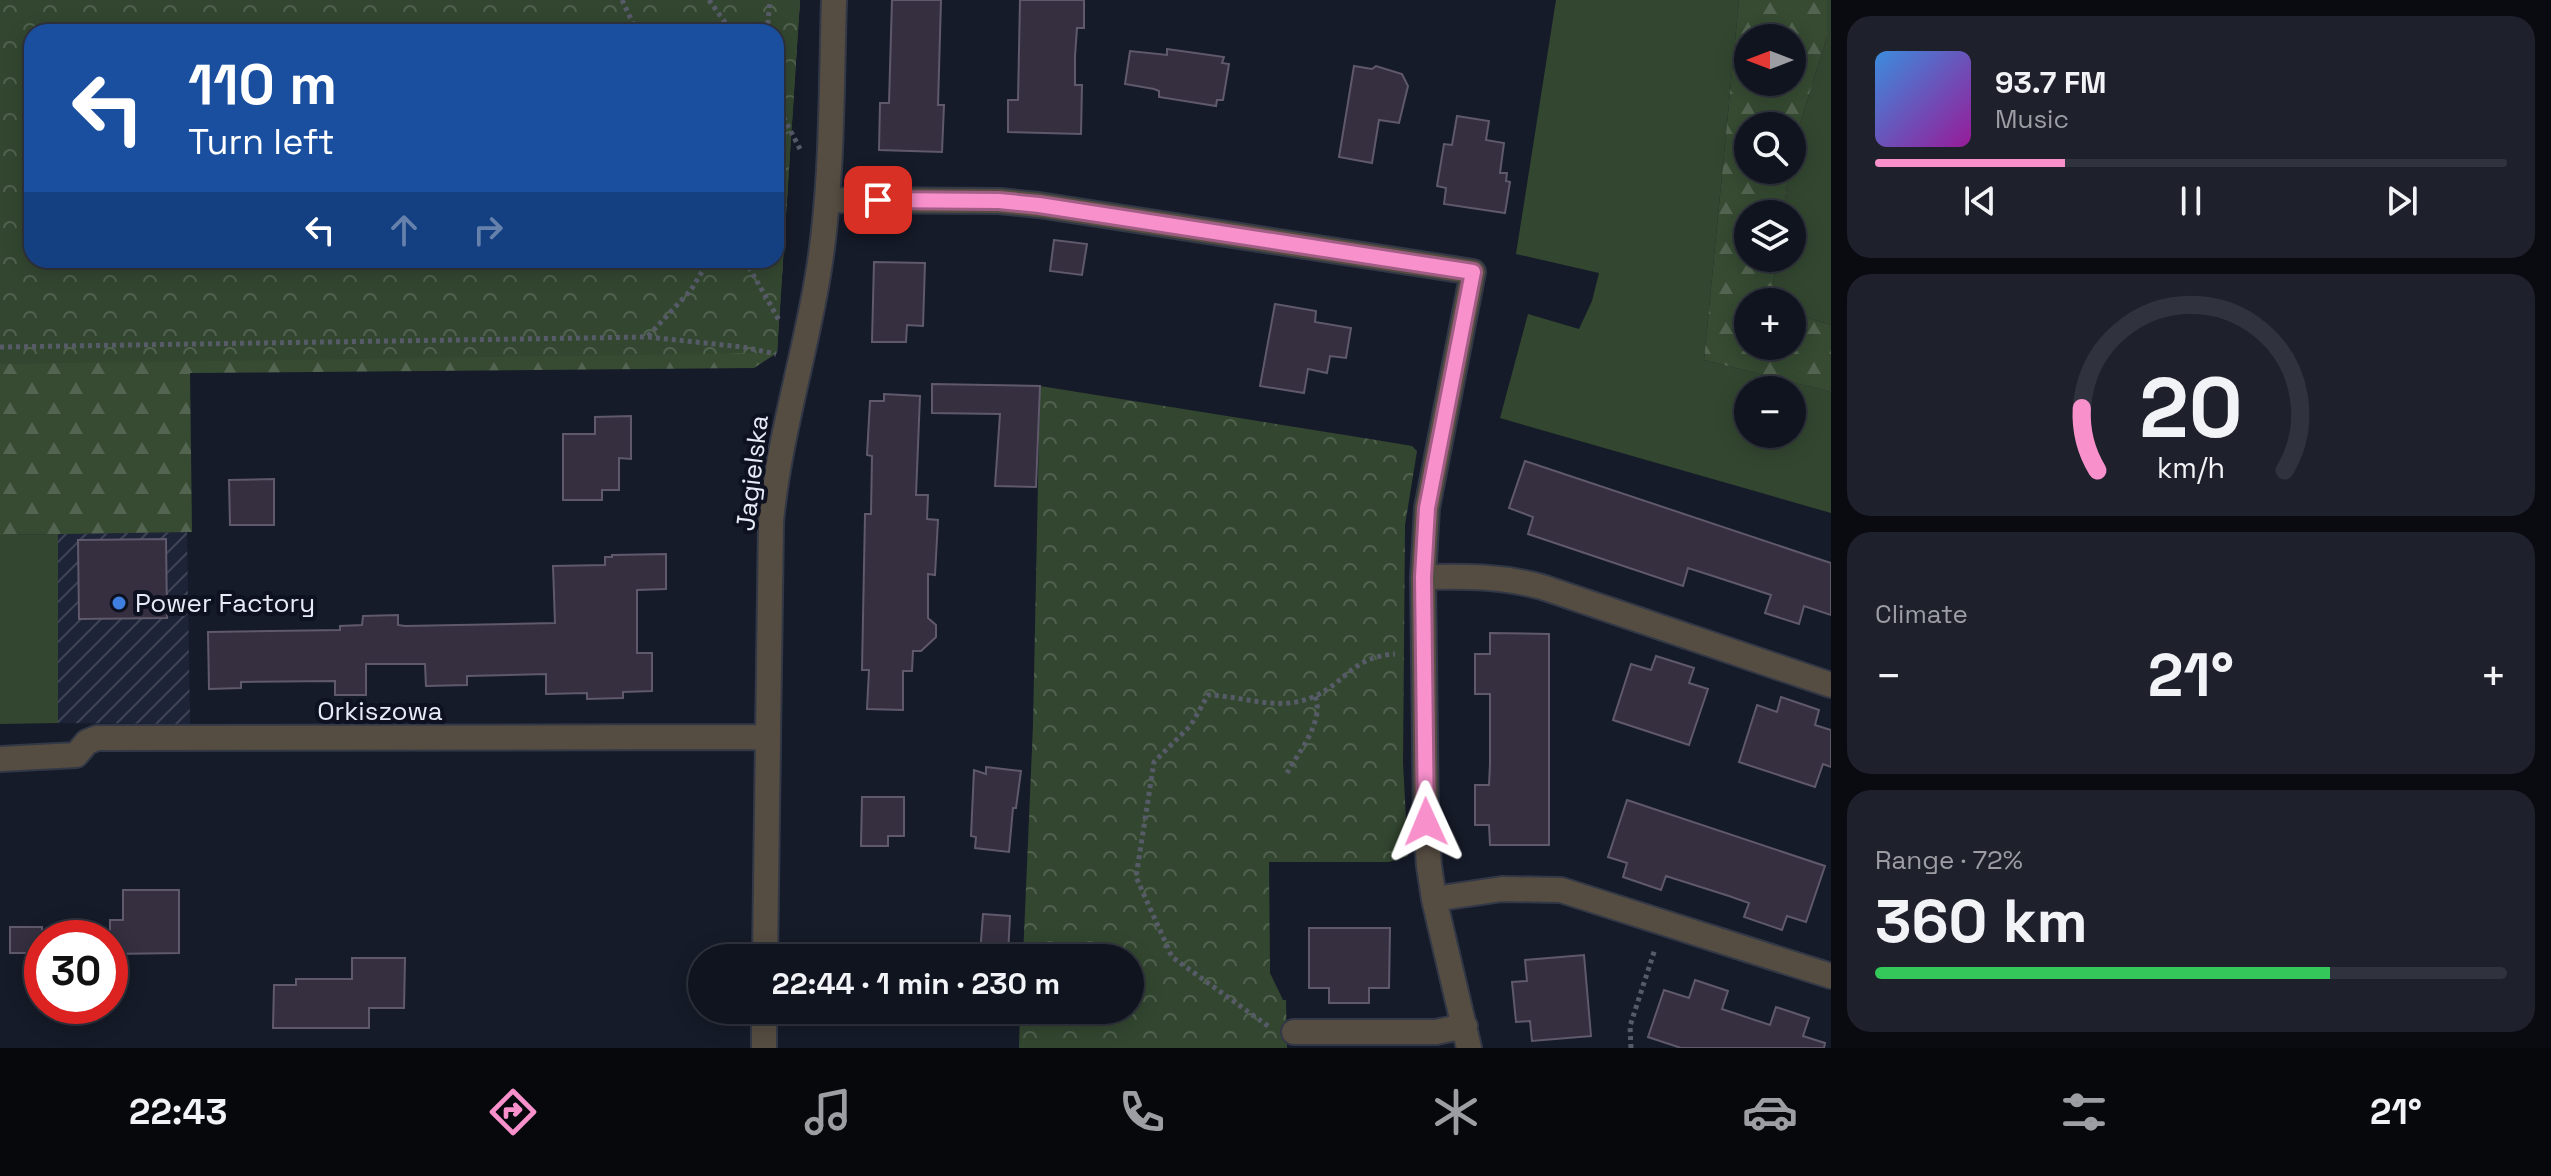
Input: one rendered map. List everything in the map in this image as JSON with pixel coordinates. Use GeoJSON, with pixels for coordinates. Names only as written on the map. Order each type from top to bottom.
{"type":"FeatureCollection","features":[{"type":"Feature","properties":{"kind":"street","name":"Jagielska"},"geometry":{"type":"LineString","coordinates":[[765,944],[771,521],[776,471],[817,280],[827,200],[834,0]]}},
{"type":"Feature","properties":{"kind":"street"},"geometry":{"type":"LineString","coordinates":[[827,200],[999,201],[1039,205],[1473,272],[1427,508],[1423,577],[1426,822],[1434,899],[1467,1037],[1436,1032],[1294,1032]]}},
{"type":"Feature","properties":{"kind":"street"},"geometry":{"type":"LineString","coordinates":[[1423,577],[1513,579],[1831,685]]}},
{"type":"Feature","properties":{"kind":"street","name":"Orkiszowa"},"geometry":{"type":"LineString","coordinates":[[0,759],[76,755],[87,742],[97,738],[767,737]]}},
{"type":"Feature","properties":{"kind":"street"},"geometry":{"type":"LineString","coordinates":[[1434,899],[1502,889],[1561,890],[1664,920],[1831,976]]}},
{"type":"Feature","properties":{"kind":"street"},"geometry":{"type":"LineString","coordinates":[[764,1024],[764,1048]]}},
{"type":"Feature","properties":{"kind":"path"},"geometry":{"type":"LineString","coordinates":[[622,0],[633,24]]}},
{"type":"Feature","properties":{"kind":"path"},"geometry":{"type":"LineString","coordinates":[[709,0],[726,24]]}},
{"type":"Feature","properties":{"kind":"path"},"geometry":{"type":"LineString","coordinates":[[768,24],[770,0]]}},
{"type":"Feature","properties":{"kind":"path"},"geometry":{"type":"LineString","coordinates":[[648,337],[691,290],[704,268]]}},
{"type":"Feature","properties":{"kind":"path"},"geometry":{"type":"LineString","coordinates":[[749,268],[800,360]]}},
{"type":"Feature","properties":{"kind":"path"},"geometry":{"type":"LineString","coordinates":[[0,347],[648,337],[743,347],[800,360]]}},
{"type":"Feature","properties":{"kind":"path"},"geometry":{"type":"LineString","coordinates":[[1294,1032],[1282,1032],[1258,1021],[1172,957],[1136,877],[1154,762],[1191,725],[1208,695],[1277,704],[1315,696],[1352,667],[1374,657],[1424,655]]}},
{"type":"Feature","properties":{"kind":"path"},"geometry":{"type":"LineString","coordinates":[[1287,773],[1316,717],[1319,706],[1315,696]]}},
{"type":"Feature","properties":{"kind":"path"},"geometry":{"type":"LineString","coordinates":[[1631,1048],[1630,1026],[1664,920]]}},
{"type":"Feature","properties":{"kind":"shaded area"},"geometry":{"type":"Polygon","coordinates":[[[187,532],[190,724],[58,723],[58,534],[187,532]]]}},
{"type":"Feature","properties":{"kind":"green space"},"geometry":{"type":"Polygon","coordinates":[[[0,0],[800,0],[784,246],[784,24],[24,24],[24,268],[783,268],[777,353],[754,368],[190,373],[192,532],[0,535],[0,0]]]}},
{"type":"Feature","properties":{"kind":"green space"},"geometry":{"type":"Polygon","coordinates":[[[0,0],[800,0],[784,246],[784,24],[24,24],[24,268],[783,268],[777,353],[0,364],[0,0]]]}},
{"type":"Feature","properties":{"kind":"green space"},"geometry":{"type":"Polygon","coordinates":[[[1556,0],[1739,0],[1737,24],[1734,24],[1734,51],[1704,360],[1768,376],[1734,376],[1734,448],[1806,448],[1806,386],[1831,392],[1831,513],[1500,418],[1528,314],[1579,329],[1592,301],[1599,273],[1516,254],[1556,0]]]}},
{"type":"Feature","properties":{"kind":"green space"},"geometry":{"type":"Polygon","coordinates":[[[1739,0],[1827,0],[1827,37],[1804,112],[1734,112],[1734,184],[1787,184],[1785,200],[1734,200],[1734,272],[1775,272],[1773,283],[1776,288],[1734,288],[1734,360],[1806,360],[1806,317],[1831,325],[1831,392],[1806,386],[1806,376],[1768,376],[1704,360],[1734,51],[1734,96],[1806,96],[1806,24],[1737,24],[1739,0]]]}},
{"type":"Feature","properties":{"kind":"green space"},"geometry":{"type":"Polygon","coordinates":[[[1827,0],[1831,0],[1831,325],[1806,317],[1806,288],[1776,288],[1773,283],[1775,272],[1806,272],[1806,200],[1785,200],[1787,184],[1806,184],[1806,112],[1804,112],[1827,37],[1827,0]]]}},
{"type":"Feature","properties":{"kind":"green space"},"geometry":{"type":"Polygon","coordinates":[[[1040,386],[1412,446],[1417,451],[1405,525],[1403,764],[1408,856],[1389,862],[1269,862],[1270,973],[1283,1000],[1286,1000],[1287,1048],[1019,1048],[1020,1024],[1144,1024],[1144,944],[1024,944],[1033,725],[1040,386]]]}},
{"type":"Feature","properties":{"kind":"green space"},"geometry":{"type":"Polygon","coordinates":[[[58,534],[58,723],[0,724],[0,535],[58,534]]]}},
{"type":"Feature","properties":{"kind":"building"},"geometry":{"type":"Polygon","coordinates":[[[892,0],[941,0],[938,105],[944,105],[942,152],[879,150],[880,103],[889,103],[892,0]]]}},
{"type":"Feature","properties":{"kind":"building"},"geometry":{"type":"Polygon","coordinates":[[[1020,0],[1084,0],[1084,28],[1077,28],[1075,56],[1075,85],[1082,85],[1081,134],[1008,132],[1008,100],[1018,100],[1020,0]]]}},
{"type":"Feature","properties":{"kind":"building"},"geometry":{"type":"Polygon","coordinates":[[[1167,49],[1224,57],[1222,63],[1229,64],[1223,100],[1217,100],[1216,106],[1159,97],[1159,91],[1154,89],[1125,84],[1130,51],[1167,55],[1167,49]]]}},
{"type":"Feature","properties":{"kind":"building"},"geometry":{"type":"Polygon","coordinates":[[[1354,66],[1372,69],[1376,66],[1402,74],[1408,86],[1399,123],[1379,120],[1372,163],[1339,157],[1354,66]]]}},
{"type":"Feature","properties":{"kind":"building"},"geometry":{"type":"Polygon","coordinates":[[[1457,116],[1489,121],[1486,140],[1504,143],[1500,173],[1507,173],[1506,181],[1510,182],[1505,213],[1444,204],[1446,188],[1437,186],[1444,144],[1452,145],[1457,116]]]}},
{"type":"Feature","properties":{"kind":"building"},"geometry":{"type":"Polygon","coordinates":[[[1054,240],[1087,244],[1082,275],[1050,271],[1054,240]]]}},
{"type":"Feature","properties":{"kind":"building"},"geometry":{"type":"Polygon","coordinates":[[[874,262],[925,263],[923,326],[907,325],[906,342],[872,342],[874,262]]]}},
{"type":"Feature","properties":{"kind":"building"},"geometry":{"type":"Polygon","coordinates":[[[1275,304],[1316,311],[1315,322],[1351,328],[1346,358],[1330,356],[1327,373],[1308,369],[1304,393],[1260,386],[1275,304]]]}},
{"type":"Feature","properties":{"kind":"building"},"geometry":{"type":"Polygon","coordinates":[[[932,384],[1040,386],[1036,487],[995,486],[1000,414],[932,413],[932,384]]]}},
{"type":"Feature","properties":{"kind":"building"},"geometry":{"type":"Polygon","coordinates":[[[884,394],[920,396],[916,495],[928,495],[927,519],[938,520],[935,575],[928,574],[928,618],[936,625],[936,637],[921,651],[913,651],[912,671],[903,671],[903,710],[867,709],[869,670],[862,670],[865,514],[871,514],[872,456],[867,455],[870,401],[884,401],[884,394]]]}},
{"type":"Feature","properties":{"kind":"building"},"geometry":{"type":"Polygon","coordinates":[[[631,416],[631,459],[619,458],[619,490],[602,490],[602,500],[563,500],[563,434],[595,434],[595,417],[631,416]]]}},
{"type":"Feature","properties":{"kind":"building"},"geometry":{"type":"Polygon","coordinates":[[[1525,461],[1831,563],[1831,615],[1804,606],[1799,624],[1765,613],[1771,595],[1688,568],[1683,586],[1528,534],[1533,517],[1509,508],[1525,461]]]}},
{"type":"Feature","properties":{"kind":"building"},"geometry":{"type":"Polygon","coordinates":[[[274,479],[274,525],[230,525],[229,480],[274,479]]]}},
{"type":"Feature","properties":{"kind":"building"},"geometry":{"type":"Polygon","coordinates":[[[166,539],[167,618],[79,619],[78,540],[166,539]]]}},
{"type":"Feature","properties":{"kind":"building"},"geometry":{"type":"Polygon","coordinates":[[[666,554],[666,589],[637,590],[637,653],[652,653],[652,691],[623,692],[623,698],[587,699],[587,693],[546,694],[546,674],[467,676],[467,685],[426,686],[425,664],[366,664],[366,695],[335,695],[335,681],[241,682],[241,688],[209,689],[208,632],[340,630],[340,626],[362,625],[363,616],[398,615],[398,625],[405,626],[555,623],[553,566],[605,565],[605,557],[612,555],[666,554]]]}},
{"type":"Feature","properties":{"kind":"building"},"geometry":{"type":"Polygon","coordinates":[[[1490,633],[1549,634],[1549,845],[1490,845],[1489,825],[1475,825],[1475,785],[1489,785],[1490,694],[1475,694],[1475,654],[1490,654],[1490,633]]]}},
{"type":"Feature","properties":{"kind":"building"},"geometry":{"type":"Polygon","coordinates":[[[1656,656],[1694,668],[1689,683],[1708,689],[1689,745],[1613,720],[1631,664],[1651,670],[1656,656]]]}},
{"type":"Feature","properties":{"kind":"building"},"geometry":{"type":"Polygon","coordinates":[[[1781,697],[1819,710],[1815,725],[1831,730],[1831,767],[1823,764],[1815,787],[1739,762],[1757,705],[1777,712],[1781,697]]]}},
{"type":"Feature","properties":{"kind":"building"},"geometry":{"type":"Polygon","coordinates":[[[986,767],[1021,771],[1016,808],[1013,808],[1009,852],[975,848],[976,837],[971,836],[974,770],[986,774],[986,767]]]}},
{"type":"Feature","properties":{"kind":"building"},"geometry":{"type":"Polygon","coordinates":[[[862,797],[904,797],[904,836],[888,836],[888,846],[861,846],[862,797]]]}},
{"type":"Feature","properties":{"kind":"building"},"geometry":{"type":"Polygon","coordinates":[[[1627,800],[1825,866],[1806,922],[1787,916],[1782,930],[1744,917],[1749,903],[1729,896],[1666,876],[1661,890],[1623,877],[1627,863],[1608,857],[1627,800]]]}},
{"type":"Feature","properties":{"kind":"building"},"geometry":{"type":"Polygon","coordinates":[[[123,890],[179,890],[179,953],[128,954],[128,920],[123,920],[123,890]]]}},
{"type":"Feature","properties":{"kind":"building"},"geometry":{"type":"Polygon","coordinates":[[[983,914],[1010,916],[1009,944],[981,944],[983,914]]]}},
{"type":"Feature","properties":{"kind":"building"},"geometry":{"type":"Polygon","coordinates":[[[10,927],[24,927],[24,953],[10,953],[10,927]]]}},
{"type":"Feature","properties":{"kind":"building"},"geometry":{"type":"Polygon","coordinates":[[[1309,928],[1390,928],[1389,988],[1369,988],[1369,1003],[1329,1003],[1329,988],[1309,988],[1309,928]]]}},
{"type":"Feature","properties":{"kind":"building"},"geometry":{"type":"Polygon","coordinates":[[[1584,955],[1591,1036],[1532,1041],[1530,1021],[1516,1022],[1512,982],[1527,981],[1525,960],[1584,955]]]}},
{"type":"Feature","properties":{"kind":"building"},"geometry":{"type":"Polygon","coordinates":[[[352,958],[405,958],[404,1008],[369,1008],[369,1028],[273,1028],[274,985],[296,985],[296,979],[352,979],[352,958]]]}},
{"type":"Feature","properties":{"kind":"building"},"geometry":{"type":"Polygon","coordinates":[[[1695,980],[1728,991],[1722,1009],[1770,1025],[1776,1007],[1809,1018],[1803,1036],[1825,1043],[1824,1048],[1681,1048],[1648,1037],[1664,990],[1689,998],[1695,980]]]}},
{"type":"Feature","properties":{"kind":"place","name":"Power Factory"},"geometry":{"type":"Point","coordinates":[119,603]}},
{"type":"Feature","properties":{"kind":"route"},"geometry":{"type":"LineString","coordinates":[[878,200],[999,201],[1039,205],[1473,272],[1427,508],[1423,577],[1426,822]]}}]}
